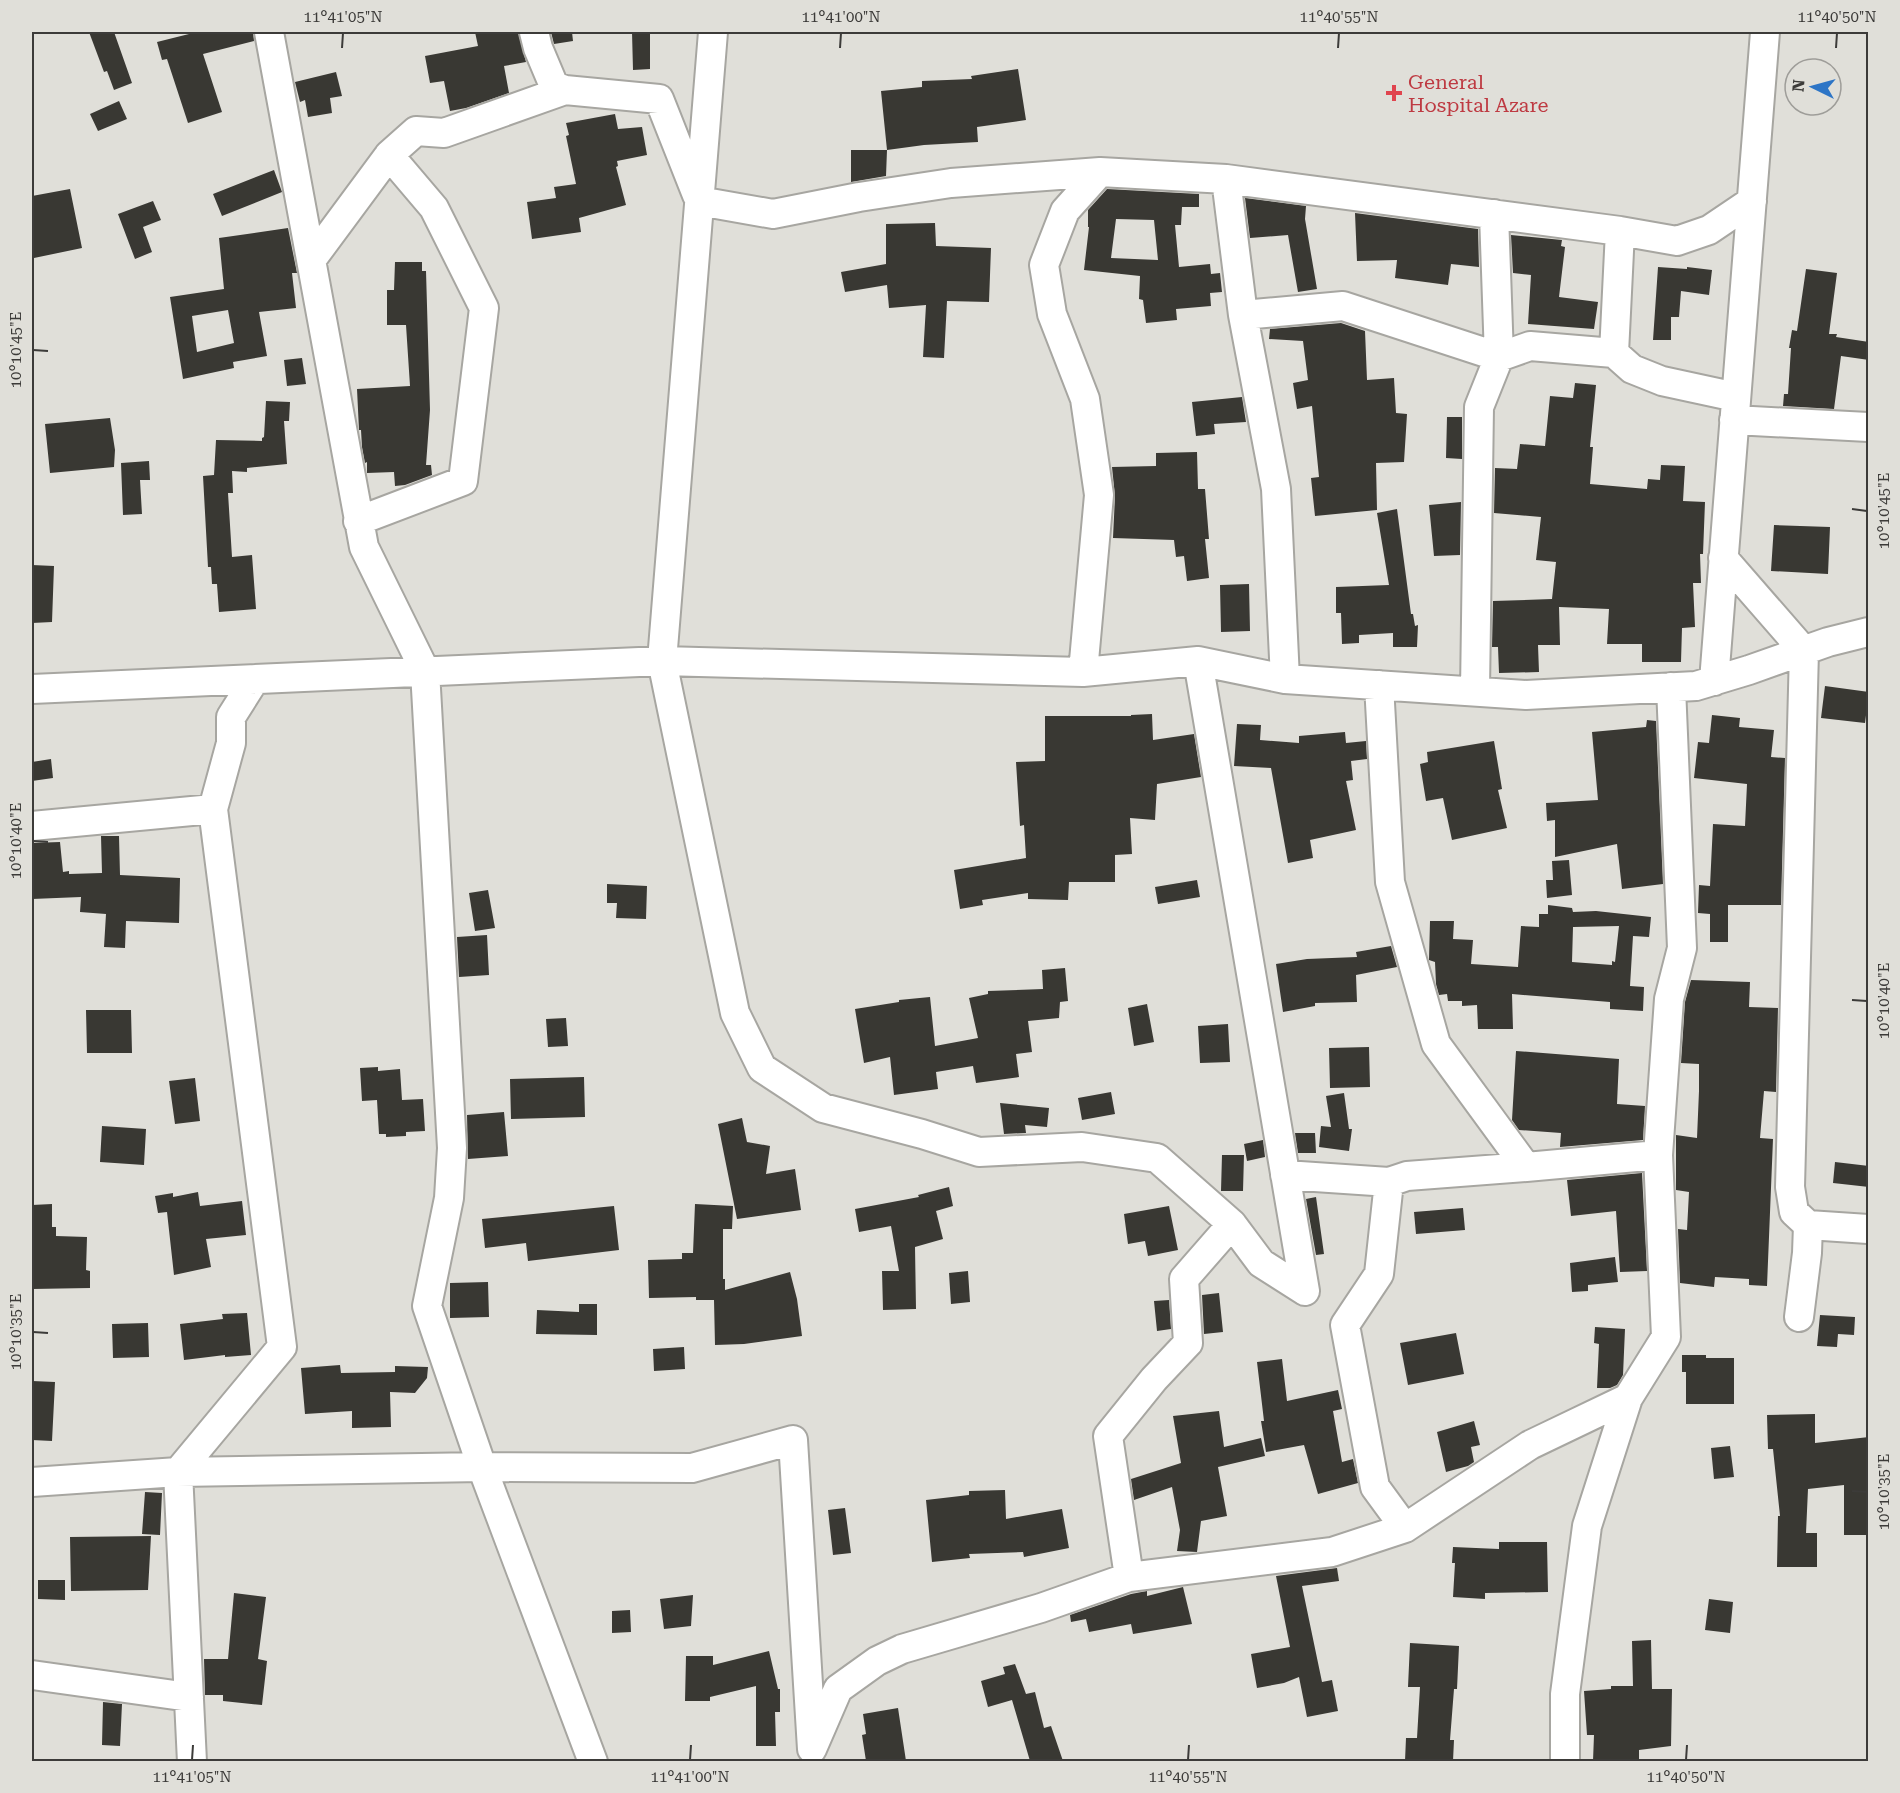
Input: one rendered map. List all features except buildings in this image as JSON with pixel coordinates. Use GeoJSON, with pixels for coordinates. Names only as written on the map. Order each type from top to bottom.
{"type":"FeatureCollection","features":[{"type":"Feature","properties":{"kind":"street"},"geometry":{"type":"LineString","coordinates":[[269,32],[364,547],[425,671],[452,1148],[449,1198],[427,1306],[482,1467],[593,1761]]}},
{"type":"Feature","properties":{"kind":"street"},"geometry":{"type":"LineString","coordinates":[[534,32],[538,48],[555,86],[565,90],[659,99],[699,201]]}},
{"type":"Feature","properties":{"kind":"street"},"geometry":{"type":"LineString","coordinates":[[713,32],[662,661],[735,1013],[762,1068],[823,1108],[922,1134],[979,1152],[1082,1148],[1157,1158],[1232,1224],[1261,1263],[1305,1291],[1198,661]]}},
{"type":"Feature","properties":{"kind":"street"},"geometry":{"type":"LineString","coordinates":[[1714,681],[1765,32]]}},
{"type":"Feature","properties":{"kind":"street"},"geometry":{"type":"LineString","coordinates":[[312,259],[389,155],[417,131],[444,133],[565,90]]}},
{"type":"Feature","properties":{"kind":"street"},"geometry":{"type":"LineString","coordinates":[[358,521],[463,481],[484,308],[434,208],[389,155]]}},
{"type":"Feature","properties":{"kind":"street"},"geometry":{"type":"LineString","coordinates":[[699,201],[773,214],[859,197],[951,183],[1100,172],[1226,179],[1620,231],[1677,241],[1708,230],[1752,201]]}},
{"type":"Feature","properties":{"kind":"street"},"geometry":{"type":"LineString","coordinates":[[1083,672],[1099,495],[1085,399],[1052,315],[1044,265],[1065,211],[1100,172]]}},
{"type":"Feature","properties":{"kind":"street"},"geometry":{"type":"LineString","coordinates":[[1031,177],[1065,211]]}},
{"type":"Feature","properties":{"kind":"street"},"geometry":{"type":"LineString","coordinates":[[1226,179],[1243,315],[1276,489],[1285,679]]}},
{"type":"Feature","properties":{"kind":"street"},"geometry":{"type":"LineString","coordinates":[[1474,691],[1479,407],[1499,357],[1494,214]]}},
{"type":"Feature","properties":{"kind":"street"},"geometry":{"type":"LineString","coordinates":[[1614,353],[1620,231]]}},
{"type":"Feature","properties":{"kind":"street"},"geometry":{"type":"LineString","coordinates":[[1243,315],[1343,306],[1499,357],[1530,346],[1614,353],[1632,369],[1735,409],[1869,428]]}},
{"type":"Feature","properties":{"kind":"street"},"geometry":{"type":"LineString","coordinates":[[1723,558],[1804,651],[1790,1187],[1794,1212],[1808,1225],[1869,1229]]}},
{"type":"Feature","properties":{"kind":"street"},"geometry":{"type":"LineString","coordinates":[[32,689],[662,661],[1083,672],[1198,661],[1285,679],[1526,695],[1696,686],[1869,632]]}},
{"type":"Feature","properties":{"kind":"street"},"geometry":{"type":"LineString","coordinates":[[192,1761],[178,1472],[282,1347],[213,809],[231,743],[231,717],[255,679]]}},
{"type":"Feature","properties":{"kind":"street"},"geometry":{"type":"LineString","coordinates":[[1379,686],[1390,882],[1436,1044],[1526,1167]]}},
{"type":"Feature","properties":{"kind":"street"},"geometry":{"type":"LineString","coordinates":[[1565,1761],[1565,1694],[1587,1526],[1628,1398],[1666,1337],[1658,1155],[1668,999],[1682,948],[1671,687]]}},
{"type":"Feature","properties":{"kind":"street"},"geometry":{"type":"LineString","coordinates":[[32,826],[213,809]]}},
{"type":"Feature","properties":{"kind":"street"},"geometry":{"type":"LineString","coordinates":[[1285,1176],[1389,1182],[1407,1176],[1658,1155]]}},
{"type":"Feature","properties":{"kind":"street"},"geometry":{"type":"LineString","coordinates":[[1389,1182],[1379,1274],[1345,1325],[1375,1487],[1405,1528]]}},
{"type":"Feature","properties":{"kind":"street"},"geometry":{"type":"LineString","coordinates":[[1129,1577],[1108,1436],[1154,1379],[1188,1343],[1184,1279],[1232,1224]]}},
{"type":"Feature","properties":{"kind":"street"},"geometry":{"type":"LineString","coordinates":[[1799,1317],[1808,1225]]}},
{"type":"Feature","properties":{"kind":"street"},"geometry":{"type":"LineString","coordinates":[[32,1482],[178,1472],[482,1467],[692,1468],[794,1440],[812,1749],[838,1689],[877,1661],[902,1649],[1041,1608],[1129,1577],[1332,1552],[1405,1528],[1530,1445],[1628,1398]]}},
{"type":"Feature","properties":{"kind":"street"},"geometry":{"type":"LineString","coordinates":[[32,1675],[189,1697]]}},
{"type":"Feature","properties":{"kind":"place","name":"General Hospital Azare"},"geometry":{"type":"Point","coordinates":[1394,93]}}]}
